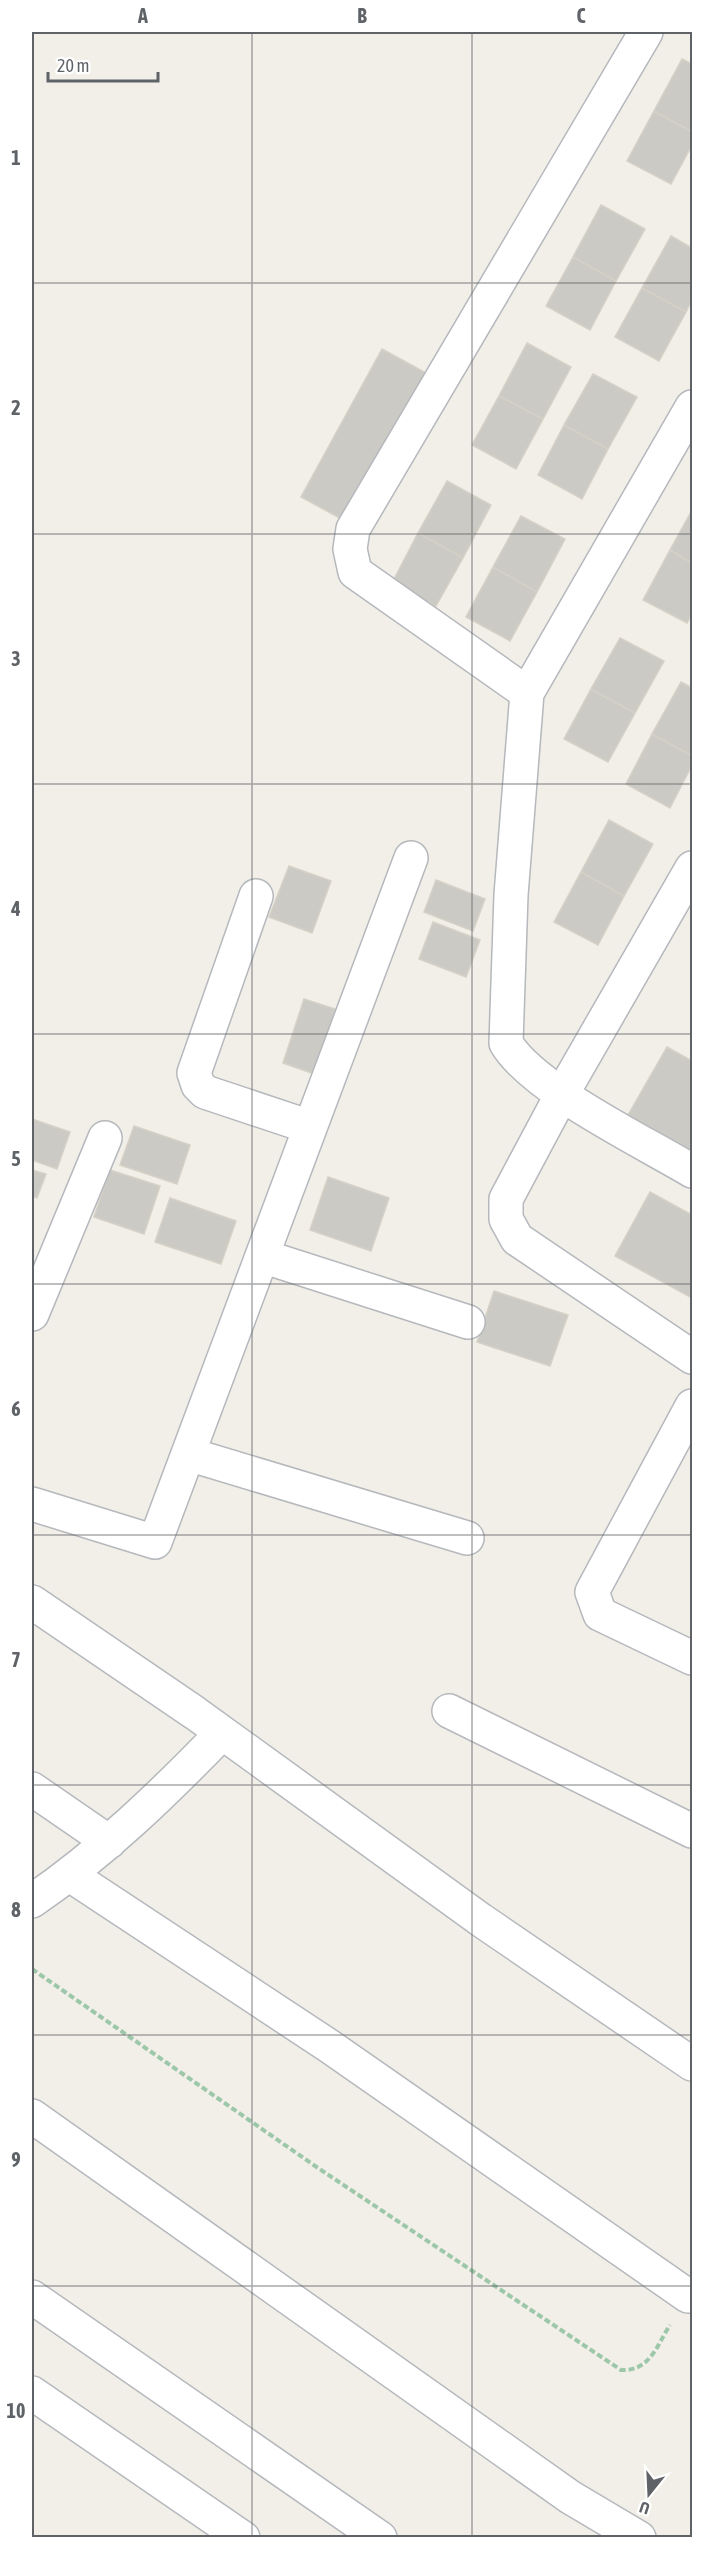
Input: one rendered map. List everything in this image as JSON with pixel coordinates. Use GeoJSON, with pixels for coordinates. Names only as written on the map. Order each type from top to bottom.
{"type":"FeatureCollection","features":[{"type":"Feature","properties":{"kind":"street"},"geometry":{"type":"LineString","coordinates":[[527,693],[355,572],[350,549],[353,529],[646,32]]}},
{"type":"Feature","properties":{"kind":"street"},"geometry":{"type":"LineString","coordinates":[[693,407],[527,693],[511,895],[506,1043],[514,1057],[527,1070],[562,1094],[693,1171]]}},
{"type":"Feature","properties":{"kind":"street"},"geometry":{"type":"LineString","coordinates":[[32,1504],[155,1542],[411,858]]}},
{"type":"Feature","properties":{"kind":"street"},"geometry":{"type":"LineString","coordinates":[[693,868],[562,1094],[506,1199],[506,1219],[517,1239],[693,1357]]}},
{"type":"Feature","properties":{"kind":"street"},"geometry":{"type":"LineString","coordinates":[[256,896],[194,1073],[198,1084],[205,1092],[310,1127]]}},
{"type":"Feature","properties":{"kind":"street"},"geometry":{"type":"LineString","coordinates":[[32,1314],[105,1138]]}},
{"type":"Feature","properties":{"kind":"street"},"geometry":{"type":"LineString","coordinates":[[262,1256],[468,1322]]}},
{"type":"Feature","properties":{"kind":"street"},"geometry":{"type":"LineString","coordinates":[[693,1406],[592,1592],[600,1614],[693,1658]]}},
{"type":"Feature","properties":{"kind":"street"},"geometry":{"type":"LineString","coordinates":[[188,1454],[467,1538]]}},
{"type":"Feature","properties":{"kind":"street"},"geometry":{"type":"LineString","coordinates":[[32,1602],[222,1733],[481,1920],[693,2064]]}},
{"type":"Feature","properties":{"kind":"street"},"geometry":{"type":"LineString","coordinates":[[449,1711],[693,1831]]}},
{"type":"Feature","properties":{"kind":"street"},"geometry":{"type":"LineString","coordinates":[[32,1901],[70,1875],[109,1842],[163,1794],[222,1733]]}},
{"type":"Feature","properties":{"kind":"street"},"geometry":{"type":"LineString","coordinates":[[32,1789],[109,1842]]}},
{"type":"Feature","properties":{"kind":"street"},"geometry":{"type":"LineString","coordinates":[[70,1875],[328,2046],[690,2295]]}},
{"type":"Feature","properties":{"kind":"street"},"geometry":{"type":"LineString","coordinates":[[32,2116],[570,2497],[639,2538]]}},
{"type":"Feature","properties":{"kind":"street"},"geometry":{"type":"LineString","coordinates":[[32,2297],[380,2538]]}},
{"type":"Feature","properties":{"kind":"street"},"geometry":{"type":"LineString","coordinates":[[32,2393],[243,2538]]}},
{"type":"Feature","properties":{"kind":"path"},"geometry":{"type":"LineString","coordinates":[[32,1969],[328,2175],[621,2370],[634,2371],[644,2366],[690,2295]]}},
{"type":"Feature","properties":{"kind":"building"},"geometry":{"type":"Polygon","coordinates":[[[682,59],[692,64],[692,132],[654,111],[682,59]]]}},
{"type":"Feature","properties":{"kind":"building"},"geometry":{"type":"Polygon","coordinates":[[[654,111],[692,132],[692,145],[671,184],[627,161],[654,111]]]}},
{"type":"Feature","properties":{"kind":"building"},"geometry":{"type":"Polygon","coordinates":[[[601,205],[645,229],[616,281],[573,257],[601,205]]]}},
{"type":"Feature","properties":{"kind":"building"},"geometry":{"type":"Polygon","coordinates":[[[671,236],[692,248],[692,300],[686,312],[642,288],[671,236]]]}},
{"type":"Feature","properties":{"kind":"building"},"geometry":{"type":"Polygon","coordinates":[[[573,257],[616,281],[590,330],[546,306],[573,257]]]}},
{"type":"Feature","properties":{"kind":"building"},"geometry":{"type":"Polygon","coordinates":[[[642,288],[686,312],[659,361],[615,337],[642,288]]]}},
{"type":"Feature","properties":{"kind":"building"},"geometry":{"type":"Polygon","coordinates":[[[527,343],[571,367],[543,419],[499,396],[527,343]]]}},
{"type":"Feature","properties":{"kind":"building"},"geometry":{"type":"Polygon","coordinates":[[[382,349],[428,374],[347,522],[301,497],[382,349]]]}},
{"type":"Feature","properties":{"kind":"building"},"geometry":{"type":"Polygon","coordinates":[[[593,374],[637,397],[608,449],[564,425],[593,374]]]}},
{"type":"Feature","properties":{"kind":"building"},"geometry":{"type":"Polygon","coordinates":[[[499,396],[543,419],[516,469],[472,445],[499,396]]]}},
{"type":"Feature","properties":{"kind":"building"},"geometry":{"type":"Polygon","coordinates":[[[564,425],[608,449],[582,499],[538,475],[564,425]]]}},
{"type":"Feature","properties":{"kind":"building"},"geometry":{"type":"Polygon","coordinates":[[[447,481],[491,505],[463,558],[418,533],[447,481]]]}},
{"type":"Feature","properties":{"kind":"building"},"geometry":{"type":"Polygon","coordinates":[[[692,510],[692,563],[670,550],[692,510]]]}},
{"type":"Feature","properties":{"kind":"building"},"geometry":{"type":"Polygon","coordinates":[[[521,516],[565,539],[537,592],[493,567],[521,516]]]}},
{"type":"Feature","properties":{"kind":"building"},"geometry":{"type":"Polygon","coordinates":[[[418,533],[463,558],[436,606],[392,583],[418,533]]]}},
{"type":"Feature","properties":{"kind":"building"},"geometry":{"type":"Polygon","coordinates":[[[670,550],[692,563],[692,614],[687,623],[643,600],[670,550]]]}},
{"type":"Feature","properties":{"kind":"building"},"geometry":{"type":"Polygon","coordinates":[[[493,567],[537,592],[510,641],[466,617],[493,567]]]}},
{"type":"Feature","properties":{"kind":"building"},"geometry":{"type":"Polygon","coordinates":[[[620,638],[664,661],[635,713],[591,689],[620,638]]]}},
{"type":"Feature","properties":{"kind":"building"},"geometry":{"type":"Polygon","coordinates":[[[681,682],[692,688],[692,756],[652,734],[681,682]]]}},
{"type":"Feature","properties":{"kind":"building"},"geometry":{"type":"Polygon","coordinates":[[[591,689],[635,713],[608,762],[564,739],[591,689]]]}},
{"type":"Feature","properties":{"kind":"building"},"geometry":{"type":"Polygon","coordinates":[[[652,734],[692,756],[692,765],[670,808],[626,784],[652,734]]]}},
{"type":"Feature","properties":{"kind":"building"},"geometry":{"type":"Polygon","coordinates":[[[609,820],[653,844],[624,896],[581,872],[609,820]]]}},
{"type":"Feature","properties":{"kind":"building"},"geometry":{"type":"Polygon","coordinates":[[[289,866],[331,881],[312,933],[269,917],[289,866]]]}},
{"type":"Feature","properties":{"kind":"building"},"geometry":{"type":"Polygon","coordinates":[[[581,872],[624,896],[598,945],[554,922],[581,872]]]}},
{"type":"Feature","properties":{"kind":"building"},"geometry":{"type":"Polygon","coordinates":[[[436,880],[485,899],[473,931],[424,912],[436,880]]]}},
{"type":"Feature","properties":{"kind":"building"},"geometry":{"type":"Polygon","coordinates":[[[433,922],[480,940],[466,977],[419,959],[433,922]]]}},
{"type":"Feature","properties":{"kind":"building"},"geometry":{"type":"Polygon","coordinates":[[[304,999],[338,1010],[317,1075],[283,1063],[304,999]]]}},
{"type":"Feature","properties":{"kind":"building"},"geometry":{"type":"Polygon","coordinates":[[[667,1047],[692,1061],[692,1151],[628,1115],[667,1047]]]}},
{"type":"Feature","properties":{"kind":"building"},"geometry":{"type":"Polygon","coordinates":[[[32,1119],[70,1132],[57,1169],[32,1160],[32,1119]]]}},
{"type":"Feature","properties":{"kind":"building"},"geometry":{"type":"Polygon","coordinates":[[[134,1126],[190,1145],[177,1184],[120,1165],[134,1126]]]}},
{"type":"Feature","properties":{"kind":"building"},"geometry":{"type":"Polygon","coordinates":[[[32,1170],[46,1174],[37,1198],[32,1196],[32,1170]]]}},
{"type":"Feature","properties":{"kind":"building"},"geometry":{"type":"Polygon","coordinates":[[[110,1170],[160,1186],[144,1234],[94,1217],[110,1170]]]}},
{"type":"Feature","properties":{"kind":"building"},"geometry":{"type":"Polygon","coordinates":[[[328,1177],[389,1198],[371,1251],[310,1230],[328,1177]]]}},
{"type":"Feature","properties":{"kind":"building"},"geometry":{"type":"Polygon","coordinates":[[[650,1192],[692,1215],[692,1298],[615,1256],[650,1192]]]}},
{"type":"Feature","properties":{"kind":"building"},"geometry":{"type":"Polygon","coordinates":[[[170,1198],[236,1221],[221,1264],[155,1242],[170,1198]]]}},
{"type":"Feature","properties":{"kind":"building"},"geometry":{"type":"Polygon","coordinates":[[[494,1291],[568,1315],[550,1366],[477,1342],[494,1291]]]}}]}
